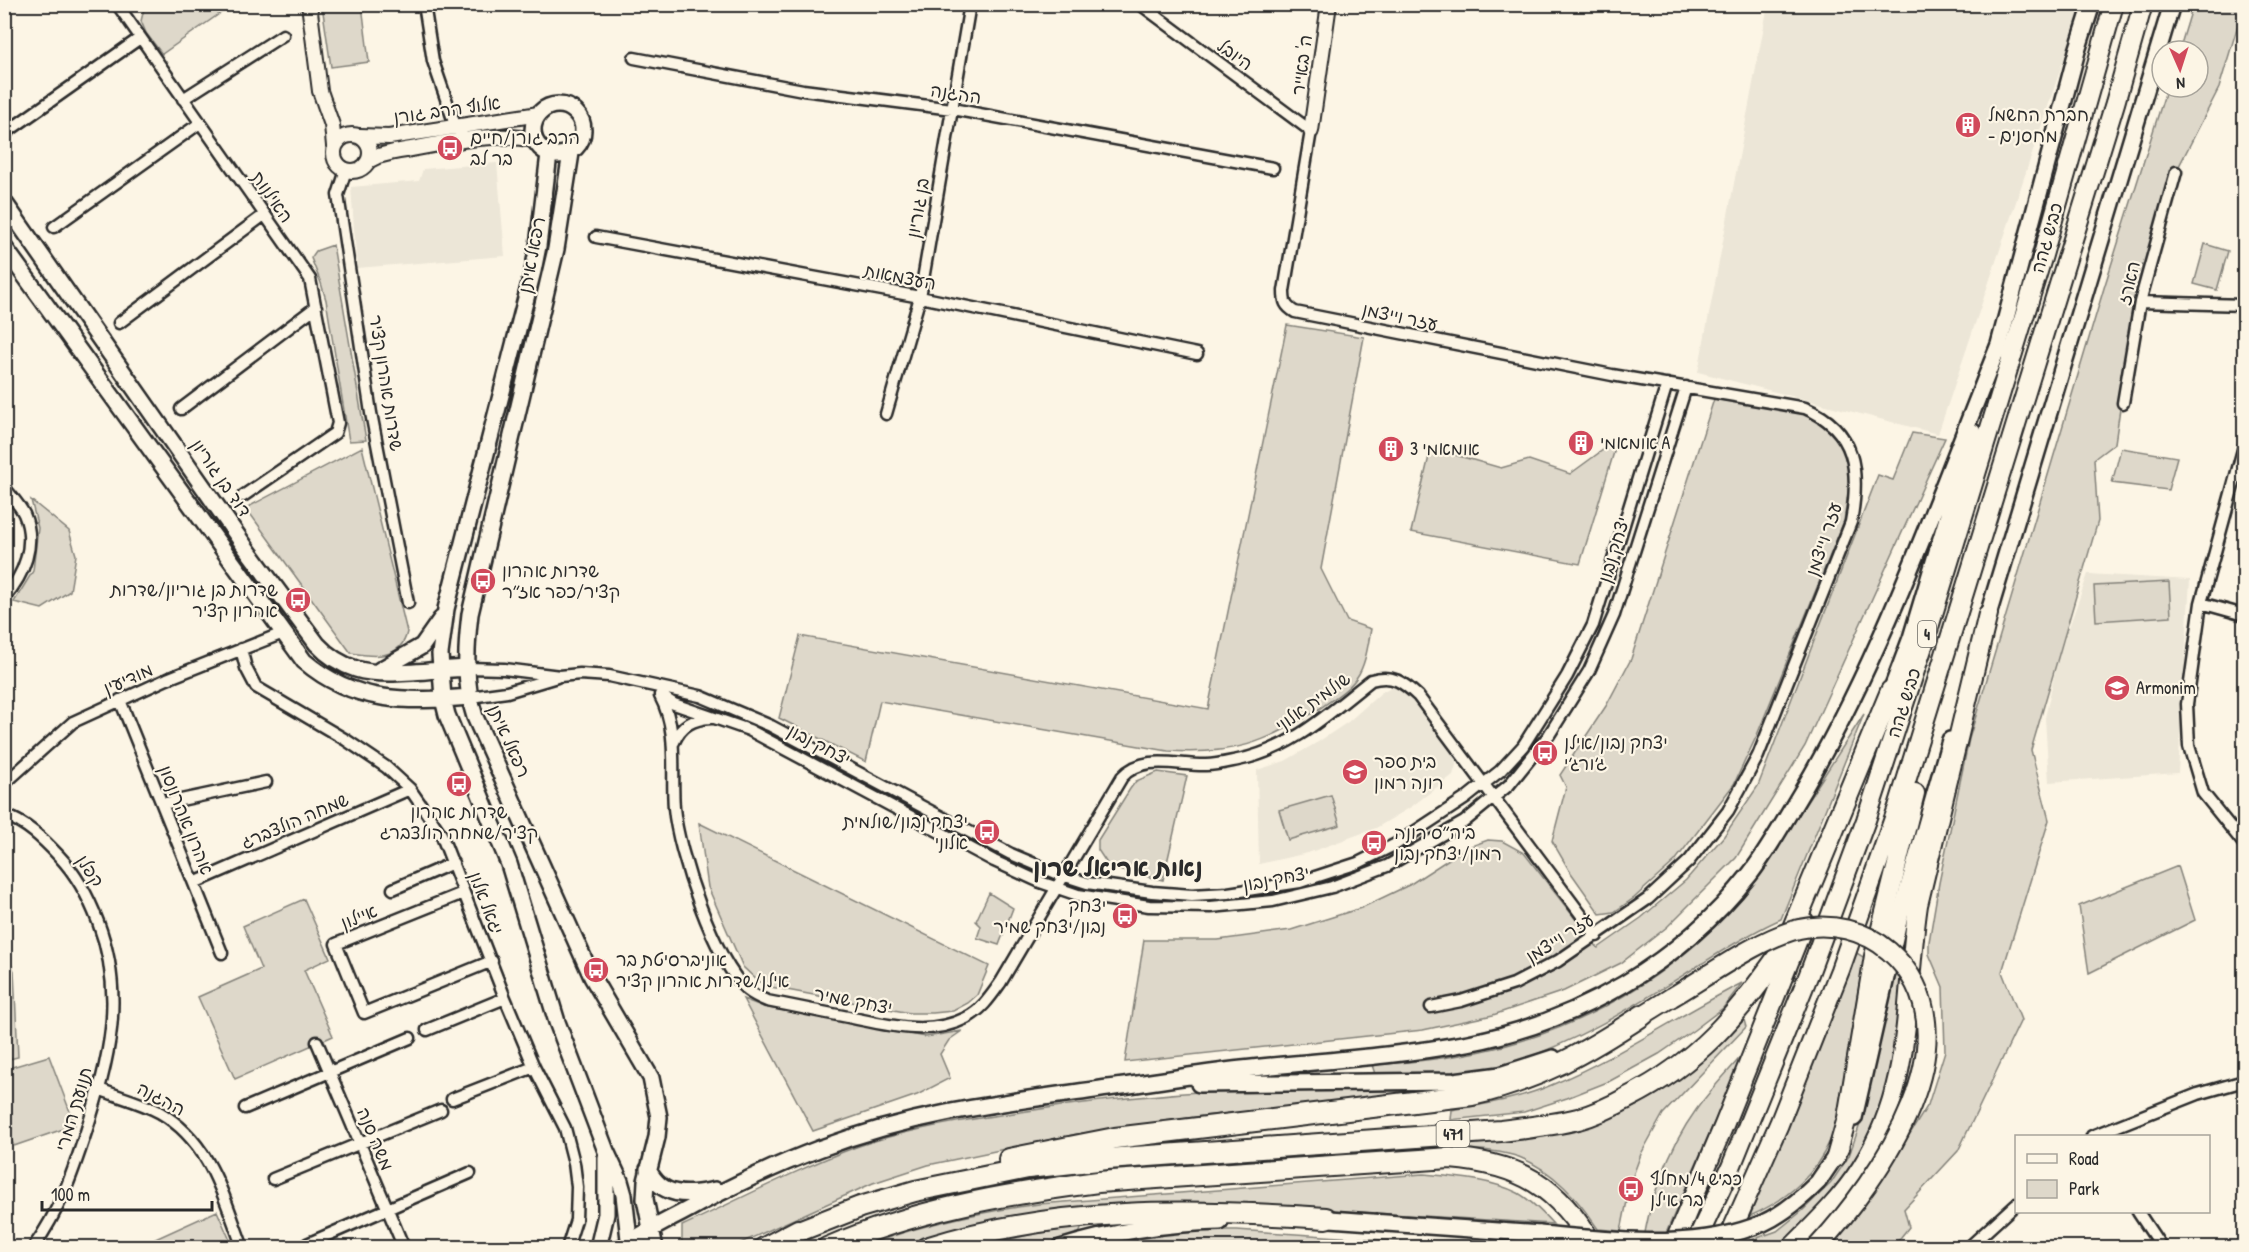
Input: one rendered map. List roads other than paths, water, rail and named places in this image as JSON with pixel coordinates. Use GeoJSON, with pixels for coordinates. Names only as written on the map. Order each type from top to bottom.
{"type":"FeatureCollection","features":[{"type":"Feature","properties":{"kind":"highway","name":"כביש גהה"},"geometry":{"type":"LineString","coordinates":[[1693,1248],[1727,1177],[1754,1112],[1817,953],[1866,820],[1926,637],[2043,255],[2114,4]]}},
{"type":"Feature","properties":{"kind":"highway","name":"כביש גהה"},"geometry":{"type":"LineString","coordinates":[[1724,1248],[1779,1124],[1859,918],[1902,797],[2118,93],[2143,4]]}},
{"type":"Feature","properties":{"kind":"highway"},"geometry":{"type":"LineString","coordinates":[[1836,1157],[1847,1118],[1874,956],[1966,586]]}},
{"type":"Feature","properties":{"kind":"highway"},"geometry":{"type":"LineString","coordinates":[[1791,1248],[1829,1209],[1860,1169],[1875,1142],[1892,1102],[1902,1062],[1912,945],[1918,905],[1988,614]]}},
{"type":"Feature","properties":{"kind":"highway"},"geometry":{"type":"LineString","coordinates":[[1672,1248],[1784,979],[1892,691]]}},
{"type":"Feature","properties":{"kind":"highway","name":"471"},"geometry":{"type":"LineString","coordinates":[[764,1248],[786,1236],[860,1208],[915,1191],[996,1173],[1107,1159],[1501,1131],[1566,1122],[1619,1102],[1665,1078],[1713,1039],[1743,1005],[1780,954],[1892,691]]}},
{"type":"Feature","properties":{"kind":"highway"},"geometry":{"type":"LineString","coordinates":[[786,1236],[858,1200],[898,1185],[1076,1145],[1160,1132],[1452,1098],[1495,1090],[1574,1059],[1672,997],[1766,942],[1790,931],[1810,927],[1848,929],[1870,938],[1895,956],[1912,979],[1924,1010],[1927,1033],[1922,1070],[1894,1143],[1878,1171],[1855,1202],[1816,1248]]}},
{"type":"Feature","properties":{"kind":"highway","name":"471"},"geometry":{"type":"LineString","coordinates":[[827,1248],[919,1214],[1040,1190],[1098,1182],[1450,1158],[1486,1162],[1502,1167],[1543,1187],[1567,1207],[1594,1248]]}},
{"type":"Feature","properties":{"kind":"highway"},"geometry":{"type":"LineString","coordinates":[[927,1248],[1032,1224],[1121,1213],[1205,1211],[1326,1218]]}},
{"type":"Feature","properties":{"kind":"main road"},"geometry":{"type":"LineString","coordinates":[[1892,691],[1911,638],[2000,342],[2077,51],[2092,4]]}},
{"type":"Feature","properties":{"kind":"main road"},"geometry":{"type":"LineString","coordinates":[[1060,1248],[1117,1233],[1172,1225],[1326,1218],[1645,1242],[1694,1240],[1745,1230],[1780,1214],[1818,1182],[1845,1140],[1856,1110],[1904,899],[1940,770],[2172,4]]}},
{"type":"Feature","properties":{"kind":"main road"},"geometry":{"type":"LineString","coordinates":[[549,106],[570,108],[576,113],[584,127],[581,142],[571,153],[564,155],[549,154],[538,147],[533,124],[539,114],[549,106]]}},
{"type":"Feature","properties":{"kind":"main road","name":"רפאל איתן"},"geometry":{"type":"LineString","coordinates":[[571,153],[556,249],[470,614],[467,635],[470,697],[475,717],[526,825],[592,977],[651,1078],[659,1117],[657,1137],[648,1168],[645,1199],[655,1248]]}},
{"type":"Feature","properties":{"kind":"main road","name":"רפאל איתן"},"geometry":{"type":"LineString","coordinates":[[549,154],[533,271],[446,609],[441,638],[440,669],[443,699],[451,726],[509,864],[553,1012],[622,1188],[630,1246]]}},
{"type":"Feature","properties":{"kind":"main road","name":"דוד בן גוריון"},"geometry":{"type":"LineString","coordinates":[[4,202],[246,548],[317,644],[329,656],[357,670],[376,672],[468,668]]}},
{"type":"Feature","properties":{"kind":"main road"},"geometry":{"type":"LineString","coordinates":[[4,247],[304,661],[318,673],[339,685],[361,693],[385,698],[443,699]]}},
{"type":"Feature","properties":{"kind":"main road"},"geometry":{"type":"LineString","coordinates":[[630,1246],[651,1229],[734,1186],[798,1156],[866,1132],[952,1112],[1070,1093],[1240,1070],[1415,1052],[1500,1036],[1536,1025],[1596,1000],[1640,974],[1692,936],[1753,871],[1835,735],[1879,642],[2000,342]]}},
{"type":"Feature","properties":{"kind":"main road"},"geometry":{"type":"LineString","coordinates":[[376,672],[422,646],[434,632],[446,609]]}},
{"type":"Feature","properties":{"kind":"main road","name":"יצחק נבון"},"geometry":{"type":"LineString","coordinates":[[443,699],[470,697]]}},
{"type":"Feature","properties":{"kind":"main road"},"geometry":{"type":"LineString","coordinates":[[1070,1093],[1245,1082],[1467,1080],[1500,1075],[1543,1062],[1643,1016]]}},
{"type":"Feature","properties":{"kind":"main road"},"geometry":{"type":"LineString","coordinates":[[598,1248],[606,1214],[606,1151]]}},
{"type":"Feature","properties":{"kind":"main road"},"geometry":{"type":"LineString","coordinates":[[648,1168],[655,1181],[673,1192],[697,1193],[734,1186]]}},
{"type":"Feature","properties":{"kind":"street"},"geometry":{"type":"LineString","coordinates":[[309,4],[320,91],[326,110],[332,125],[334,158],[346,170],[358,170],[368,161],[370,150],[368,144],[338,124],[326,110]]}},
{"type":"Feature","properties":{"kind":"street"},"geometry":{"type":"LineString","coordinates":[[424,4],[433,62],[456,128],[464,137],[471,140]]}},
{"type":"Feature","properties":{"kind":"street","name":"בן גוריון"},"geometry":{"type":"LineString","coordinates":[[886,414],[920,297],[970,4]]}},
{"type":"Feature","properties":{"kind":"street","name":"היובל"},"geometry":{"type":"LineString","coordinates":[[1140,4],[1311,131]]}},
{"type":"Feature","properties":{"kind":"street","name":"ה' באייר"},"geometry":{"type":"LineString","coordinates":[[1311,131],[1329,4]]}},
{"type":"Feature","properties":{"kind":"street","name":"האילנות"},"geometry":{"type":"LineString","coordinates":[[120,6],[140,38],[310,279],[338,423],[334,433],[243,495]]}},
{"type":"Feature","properties":{"kind":"street"},"geometry":{"type":"LineString","coordinates":[[183,99],[283,35]]}},
{"type":"Feature","properties":{"kind":"street"},"geometry":{"type":"LineString","coordinates":[[4,134],[140,38]]}},
{"type":"Feature","properties":{"kind":"street","name":"ההגנה"},"geometry":{"type":"LineString","coordinates":[[634,57],[803,90],[952,109],[1273,168]]}},
{"type":"Feature","properties":{"kind":"street","name":"אלוף הרב גורן"},"geometry":{"type":"LineString","coordinates":[[357,135],[376,138],[539,114]]}},
{"type":"Feature","properties":{"kind":"street"},"geometry":{"type":"LineString","coordinates":[[54,227],[200,123]]}},
{"type":"Feature","properties":{"kind":"street","name":"עזר וייצמן"},"geometry":{"type":"LineString","coordinates":[[1311,131],[1284,291],[1284,301],[1287,307],[1295,312],[1454,345],[1805,408],[1824,416],[1836,428],[1851,455],[1855,473],[1855,499],[1846,533],[1758,756],[1728,811],[1689,861],[1666,884],[1597,936],[1558,961],[1514,984],[1461,1001],[1431,1007]]}},
{"type":"Feature","properties":{"kind":"street"},"geometry":{"type":"LineString","coordinates":[[334,146],[342,137],[357,135]]}},
{"type":"Feature","properties":{"kind":"street","name":"אלוף הרב גורן"},"geometry":{"type":"LineString","coordinates":[[368,161],[394,152],[471,140],[522,137],[535,141]]}},
{"type":"Feature","properties":{"kind":"street","name":"שדרות אהרון קציר"},"geometry":{"type":"LineString","coordinates":[[346,170],[338,195],[371,413],[408,603]]}},
{"type":"Feature","properties":{"kind":"street","name":"הארז"},"geometry":{"type":"LineString","coordinates":[[2123,403],[2140,302],[2176,172]]}},
{"type":"Feature","properties":{"kind":"street"},"geometry":{"type":"LineString","coordinates":[[119,323],[264,215]]}},
{"type":"Feature","properties":{"kind":"street","name":"העצמאות"},"geometry":{"type":"LineString","coordinates":[[596,237],[920,297],[1197,354]]}},
{"type":"Feature","properties":{"kind":"street"},"geometry":{"type":"LineString","coordinates":[[2140,302],[2244,304]]}},
{"type":"Feature","properties":{"kind":"street"},"geometry":{"type":"LineString","coordinates":[[181,409],[316,307]]}},
{"type":"Feature","properties":{"kind":"street","name":"יצחק נבון"},"geometry":{"type":"LineString","coordinates":[[468,668],[504,669],[560,676],[594,674],[700,696],[764,723],[1011,854],[1063,876],[1088,883],[1192,895],[1247,891],[1300,882],[1358,862],[1396,844],[1429,824],[1500,771],[1523,746],[1567,676],[1593,625],[1667,384]]}},
{"type":"Feature","properties":{"kind":"street","name":"יצחק נבון"},"geometry":{"type":"LineString","coordinates":[[633,681],[674,704],[749,730],[994,861],[1056,888],[1078,895],[1113,901],[1181,908],[1242,905],[1301,896],[1387,866],[1464,822],[1495,798],[1527,765],[1573,700],[1603,644],[1624,587],[1686,387]]}},
{"type":"Feature","properties":{"kind":"street"},"geometry":{"type":"LineString","coordinates":[[2243,451],[2201,603],[2187,704],[2189,746],[2203,793],[2244,844]]}},
{"type":"Feature","properties":{"kind":"street"},"geometry":{"type":"LineString","coordinates":[[4,487],[25,517],[29,538],[25,567],[17,583],[4,598]]}},
{"type":"Feature","properties":{"kind":"street"},"geometry":{"type":"LineString","coordinates":[[2201,603],[2244,615]]}},
{"type":"Feature","properties":{"kind":"street","name":"מודיעין"},"geometry":{"type":"LineString","coordinates":[[4,784],[73,722],[120,700],[283,633]]}},
{"type":"Feature","properties":{"kind":"street","name":"יגאל אלון"},"geometry":{"type":"LineString","coordinates":[[241,649],[246,668],[256,687],[371,756],[410,789],[441,834],[534,1067],[565,1128],[576,1171],[576,1214],[567,1248]]}},
{"type":"Feature","properties":{"kind":"street","name":"יצחק נבון"},"geometry":{"type":"LineString","coordinates":[[470,697],[507,692],[560,676]]}},
{"type":"Feature","properties":{"kind":"street","name":"שולמית אלוני"},"geometry":{"type":"LineString","coordinates":[[1063,876],[1122,777],[1130,768],[1140,764],[1161,762],[1208,765],[1258,755],[1306,732],[1371,680],[1383,676],[1404,682],[1418,696],[1485,783]]}},
{"type":"Feature","properties":{"kind":"street","name":"יצחק שמיר"},"geometry":{"type":"LineString","coordinates":[[660,696],[670,721],[674,809],[689,874],[716,941],[732,972],[748,991],[767,1001],[902,1027],[948,1026],[968,1017],[985,1004],[1001,982],[1063,876]]}},
{"type":"Feature","properties":{"kind":"street","name":"אהרון אהרונסון"},"geometry":{"type":"LineString","coordinates":[[120,700],[222,953]]}},
{"type":"Feature","properties":{"kind":"street"},"geometry":{"type":"LineString","coordinates":[[673,748],[678,733],[687,724],[716,718]]}},
{"type":"Feature","properties":{"kind":"street"},"geometry":{"type":"LineString","coordinates":[[162,804],[266,782]]}},
{"type":"Feature","properties":{"kind":"street"},"geometry":{"type":"LineString","coordinates":[[1485,783],[1597,936]]}},
{"type":"Feature","properties":{"kind":"street","name":"שמחה הולצברג"},"geometry":{"type":"LineString","coordinates":[[194,883],[410,789]]}},
{"type":"Feature","properties":{"kind":"street","name":"קפלן"},"geometry":{"type":"LineString","coordinates":[[4,815],[23,824],[39,837],[74,874],[89,899],[103,934],[111,971]]}},
{"type":"Feature","properties":{"kind":"street"},"geometry":{"type":"LineString","coordinates":[[393,889],[453,863]]}},
{"type":"Feature","properties":{"kind":"street","name":"איילון"},"geometry":{"type":"LineString","coordinates":[[463,893],[336,944],[364,1013],[492,962]]}},
{"type":"Feature","properties":{"kind":"street","name":"תנועת המרי"},"geometry":{"type":"LineString","coordinates":[[33,1248],[64,1196],[99,1089],[108,1054],[113,1018],[111,971]]}},
{"type":"Feature","properties":{"kind":"street"},"geometry":{"type":"LineString","coordinates":[[428,1030],[505,998]]}},
{"type":"Feature","properties":{"kind":"street"},"geometry":{"type":"LineString","coordinates":[[244,1108],[410,1038]]}},
{"type":"Feature","properties":{"kind":"street","name":"משה סנה"},"geometry":{"type":"LineString","coordinates":[[316,1042],[404,1248]]}},
{"type":"Feature","properties":{"kind":"street"},"geometry":{"type":"LineString","coordinates":[[452,1100],[534,1067]]}},
{"type":"Feature","properties":{"kind":"street"},"geometry":{"type":"LineString","coordinates":[[2097,1135],[2198,1094],[2243,1084]]}},
{"type":"Feature","properties":{"kind":"street","name":"ההגנה"},"geometry":{"type":"LineString","coordinates":[[99,1089],[159,1112],[194,1140],[216,1177],[243,1248]]}},
{"type":"Feature","properties":{"kind":"street"},"geometry":{"type":"LineString","coordinates":[[273,1179],[441,1110]]}},
{"type":"Feature","properties":{"kind":"street"},"geometry":{"type":"LineString","coordinates":[[307,1244],[470,1173]]}},
{"type":"Feature","properties":{"kind":"street"},"geometry":{"type":"LineString","coordinates":[[1968,1248],[2015,1205]]}},
{"type":"Feature","properties":{"kind":"street"},"geometry":{"type":"LineString","coordinates":[[2139,1213],[2162,1248]]}},
{"type":"Feature","properties":{"kind":"place","name":"חברת החשמל - מחסנים"},"geometry":{"type":"Point","coordinates":[1968,125]}},
{"type":"Feature","properties":{"kind":"place","name":"הרב גורן/חיים בר לב"},"geometry":{"type":"Point","coordinates":[450,148]}},
{"type":"Feature","properties":{"kind":"place","name":"אומאמי A"},"geometry":{"type":"Point","coordinates":[1581,443]}},
{"type":"Feature","properties":{"kind":"place","name":"אומאמי 3"},"geometry":{"type":"Point","coordinates":[1391,449]}},
{"type":"Feature","properties":{"kind":"place","name":"שדרות אהרון קציר/כפר אז״ר"},"geometry":{"type":"Point","coordinates":[483,581]}},
{"type":"Feature","properties":{"kind":"place","name":"שדרות בן גוריון/שדרות אהרון קציר"},"geometry":{"type":"Point","coordinates":[298,600]}},
{"type":"Feature","properties":{"kind":"place","name":"Armonim"},"geometry":{"type":"Point","coordinates":[2117,688]}},
{"type":"Feature","properties":{"kind":"place","name":"יצחק נבון/אילן ג׳ורג׳י"},"geometry":{"type":"Point","coordinates":[1545,753]}},
{"type":"Feature","properties":{"kind":"place","name":"בית ספר רונה רמון"},"geometry":{"type":"Point","coordinates":[1355,772]}},
{"type":"Feature","properties":{"kind":"place","name":"שדרות אהרון קציר/שמחה הולצברג"},"geometry":{"type":"Point","coordinates":[459,784]}},
{"type":"Feature","properties":{"kind":"place","name":"יצחק נבון/שולמית אלוני"},"geometry":{"type":"Point","coordinates":[987,832]}},
{"type":"Feature","properties":{"kind":"place","name":"ביה״ס רונה רמון/יצחק נבון"},"geometry":{"type":"Point","coordinates":[1374,843]}},
{"type":"Feature","properties":{"kind":"place","name":"יצחק נבון/יצחק שמיר"},"geometry":{"type":"Point","coordinates":[1125,916]}},
{"type":"Feature","properties":{"kind":"place","name":"אוניברסיטת בר אילן/שדרות אהרון קציר"},"geometry":{"type":"Point","coordinates":[596,970]}},
{"type":"Feature","properties":{"kind":"place","name":"כביש 4/מחלף בר אילן"},"geometry":{"type":"Point","coordinates":[1631,1189]}},
{"type":"Feature","properties":{"kind":"district","name":"נאות אריאל שרון"},"geometry":{"type":"Point","coordinates":[1118,868]}}]}
